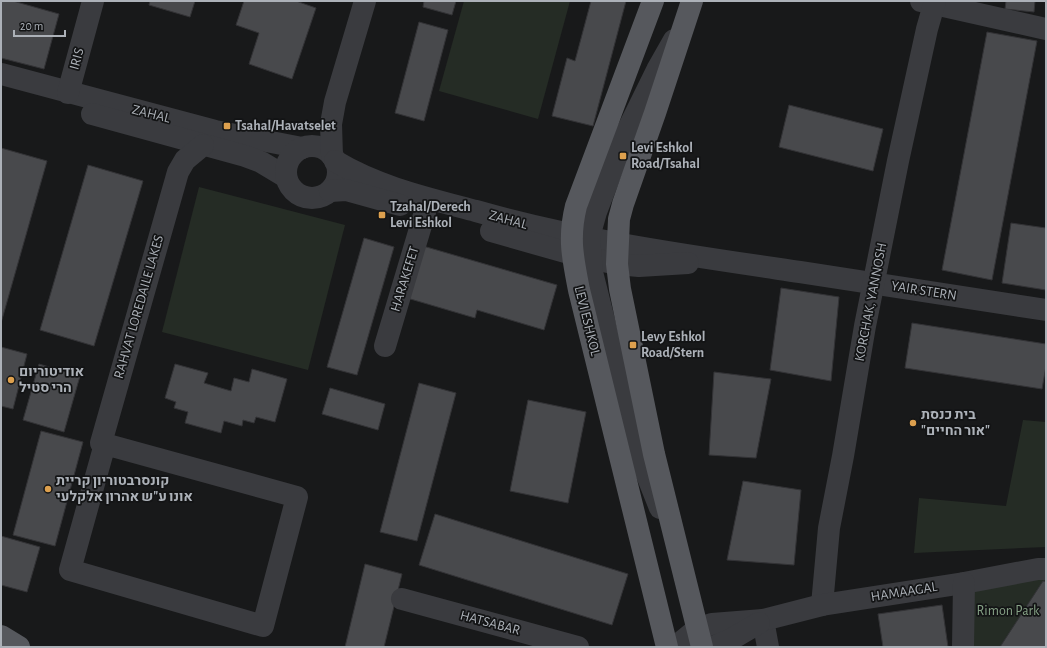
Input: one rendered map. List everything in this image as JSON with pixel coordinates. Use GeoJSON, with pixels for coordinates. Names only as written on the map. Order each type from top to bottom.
{"type":"FeatureCollection","features":[{"type":"Feature","properties":{"kind":"main road","name":"LEVI ESHKOL"},"geometry":{"type":"LineString","coordinates":[[653,1],[576,206],[581,246],[579,290],[667,647]]}},
{"type":"Feature","properties":{"kind":"main road"},"geometry":{"type":"LineString","coordinates":[[692,1],[623,204],[619,219],[617,253],[622,297],[654,454],[700,638]]}},
{"type":"Feature","properties":{"kind":"main road"},"geometry":{"type":"LineString","coordinates":[[1,636],[19,647]]}},
{"type":"Feature","properties":{"kind":"street","name":"IRIS"},"geometry":{"type":"LineString","coordinates":[[68,93],[93,1]]}},
{"type":"Feature","properties":{"kind":"street"},"geometry":{"type":"LineString","coordinates":[[335,102],[320,133],[305,147],[291,156],[288,162],[286,177],[291,188],[307,197],[319,197],[330,191],[337,176],[337,168],[333,158],[331,124],[335,102],[365,1]]}},
{"type":"Feature","properties":{"kind":"street"},"geometry":{"type":"LineString","coordinates":[[930,2],[1046,29]]}},
{"type":"Feature","properties":{"kind":"street","name":"KORCHAK, YANNOSH"},"geometry":{"type":"LineString","coordinates":[[822,605],[829,528],[865,326],[898,161],[927,29],[930,2]]}},
{"type":"Feature","properties":{"kind":"street"},"geometry":{"type":"LineString","coordinates":[[679,557],[633,434],[596,290],[581,246],[596,212],[627,131],[657,70],[684,23]]}},
{"type":"Feature","properties":{"kind":"street"},"geometry":{"type":"LineString","coordinates":[[627,131],[637,86],[643,30]]}},
{"type":"Feature","properties":{"kind":"street","name":"ZAHAL"},"geometry":{"type":"LineString","coordinates":[[1,74],[215,131],[305,147]]}},
{"type":"Feature","properties":{"kind":"street","name":"ZAHAL"},"geometry":{"type":"LineString","coordinates":[[1,88],[245,156],[261,162],[286,177]]}},
{"type":"Feature","properties":{"kind":"street","name":"RAHVAT LOREDAILE LAKES"},"geometry":{"type":"LineString","coordinates":[[166,135],[177,156],[178,172]]}},
{"type":"Feature","properties":{"kind":"street","name":"RAHVAT LOREDAILE LAKES"},"geometry":{"type":"LineString","coordinates":[[103,444],[297,497],[263,626],[70,570],[103,444],[178,172],[185,160],[203,145]]}},
{"type":"Feature","properties":{"kind":"street"},"geometry":{"type":"LineString","coordinates":[[305,147],[321,148],[333,158]]}},
{"type":"Feature","properties":{"kind":"street","name":"ZAHAL"},"geometry":{"type":"LineString","coordinates":[[333,158],[353,172],[393,188],[518,223],[581,246]]}},
{"type":"Feature","properties":{"kind":"street","name":"ZAHAL"},"geometry":{"type":"LineString","coordinates":[[330,191],[346,190],[425,212],[581,246]]}},
{"type":"Feature","properties":{"kind":"street","name":"HARAKEFET"},"geometry":{"type":"LineString","coordinates":[[385,346],[425,212]]}},
{"type":"Feature","properties":{"kind":"street","name":"YAIR STERN"},"geometry":{"type":"LineString","coordinates":[[581,246],[617,253],[639,266],[731,262],[874,282],[1046,310]]}},
{"type":"Feature","properties":{"kind":"street","name":"HAMAAGAL"},"geometry":{"type":"LineString","coordinates":[[700,638],[712,624],[763,620],[822,605],[964,583],[1038,569],[1046,570]]}},
{"type":"Feature","properties":{"kind":"street"},"geometry":{"type":"LineString","coordinates":[[963,647],[964,583]]}},
{"type":"Feature","properties":{"kind":"street","name":"HATSABAR"},"geometry":{"type":"LineString","coordinates":[[402,599],[578,647]]}},
{"type":"Feature","properties":{"kind":"street"},"geometry":{"type":"LineString","coordinates":[[763,620],[768,647]]}},
{"type":"Feature","properties":{"kind":"street","name":"HAMAAGAL"},"geometry":{"type":"LineString","coordinates":[[713,647],[730,640],[763,620]]}},
{"type":"Feature","properties":{"kind":"street"},"geometry":{"type":"LineString","coordinates":[[675,647],[700,638]]}},
{"type":"Feature","properties":{"kind":"green space"},"geometry":{"type":"Polygon","coordinates":[[[464,1],[570,1],[538,119],[439,91],[464,1]]]}},
{"type":"Feature","properties":{"kind":"green space"},"geometry":{"type":"Polygon","coordinates":[[[199,187],[345,225],[308,370],[162,332],[199,187]]]}},
{"type":"Feature","properties":{"kind":"green space"},"geometry":{"type":"Polygon","coordinates":[[[1023,420],[1046,422],[1046,547],[914,553],[919,498],[1006,506],[1023,420]]]}},
{"type":"Feature","properties":{"kind":"green space","name":"Rimon Park"},"geometry":{"type":"Polygon","coordinates":[[[1046,569],[1046,647],[954,647],[964,583],[1046,569]]]}},
{"type":"Feature","properties":{"kind":"building"},"geometry":{"type":"Polygon","coordinates":[[[1,1],[13,1],[59,14],[44,69],[1,58],[1,1]]]}},
{"type":"Feature","properties":{"kind":"building"},"geometry":{"type":"Polygon","coordinates":[[[150,1],[195,1],[190,17],[149,5],[150,1]]]}},
{"type":"Feature","properties":{"kind":"building"},"geometry":{"type":"Polygon","coordinates":[[[244,1],[296,1],[316,8],[292,79],[249,64],[259,33],[236,25],[244,1]]]}},
{"type":"Feature","properties":{"kind":"building"},"geometry":{"type":"Polygon","coordinates":[[[424,1],[456,1],[452,15],[423,7],[424,1]]]}},
{"type":"Feature","properties":{"kind":"building"},"geometry":{"type":"Polygon","coordinates":[[[591,1],[626,1],[593,126],[552,116],[567,58],[575,61],[591,1]]]}},
{"type":"Feature","properties":{"kind":"building"},"geometry":{"type":"Polygon","coordinates":[[[1006,1],[1035,1],[1034,12],[1005,9],[1006,1]]]}},
{"type":"Feature","properties":{"kind":"building"},"geometry":{"type":"Polygon","coordinates":[[[419,22],[448,30],[424,121],[395,113],[419,22]]]}},
{"type":"Feature","properties":{"kind":"building"},"geometry":{"type":"Polygon","coordinates":[[[987,32],[1037,41],[992,280],[942,270],[987,32]]]}},
{"type":"Feature","properties":{"kind":"building"},"geometry":{"type":"Polygon","coordinates":[[[789,105],[883,129],[873,171],[779,147],[789,105]]]}},
{"type":"Feature","properties":{"kind":"building"},"geometry":{"type":"Polygon","coordinates":[[[1,148],[47,161],[1,323],[1,148]]]}},
{"type":"Feature","properties":{"kind":"building"},"geometry":{"type":"Polygon","coordinates":[[[88,165],[143,181],[94,346],[40,330],[88,165]]]}},
{"type":"Feature","properties":{"kind":"building"},"geometry":{"type":"Polygon","coordinates":[[[1011,223],[1046,228],[1046,290],[1002,283],[1011,223]]]}},
{"type":"Feature","properties":{"kind":"building"},"geometry":{"type":"Polygon","coordinates":[[[364,238],[394,247],[357,375],[327,367],[364,238]]]}},
{"type":"Feature","properties":{"kind":"building"},"geometry":{"type":"Polygon","coordinates":[[[423,246],[557,285],[544,330],[477,310],[475,318],[407,298],[423,246]]]}},
{"type":"Feature","properties":{"kind":"building"},"geometry":{"type":"Polygon","coordinates":[[[781,288],[839,297],[831,381],[770,370],[781,288]]]}},
{"type":"Feature","properties":{"kind":"building"},"geometry":{"type":"Polygon","coordinates":[[[912,323],[1046,344],[1046,366],[1042,389],[905,368],[912,323]]]}},
{"type":"Feature","properties":{"kind":"building","name":"אודיטוריום הרי סטיל"},"geometry":{"type":"Polygon","coordinates":[[[1,347],[27,354],[13,409],[1,406],[1,347]]]}},
{"type":"Feature","properties":{"kind":"building"},"geometry":{"type":"Polygon","coordinates":[[[39,364],[80,376],[64,432],[23,420],[39,364]]]}},
{"type":"Feature","properties":{"kind":"building"},"geometry":{"type":"Polygon","coordinates":[[[175,364],[208,373],[204,383],[231,391],[234,378],[249,382],[252,369],[287,379],[275,422],[256,417],[254,423],[243,420],[242,426],[224,421],[221,433],[185,423],[188,412],[174,408],[176,402],[165,398],[175,364]]]}},
{"type":"Feature","properties":{"kind":"building"},"geometry":{"type":"Polygon","coordinates":[[[714,372],[771,379],[756,458],[709,455],[714,372]]]}},
{"type":"Feature","properties":{"kind":"building"},"geometry":{"type":"Polygon","coordinates":[[[419,383],[456,393],[417,541],[380,532],[419,383]]]}},
{"type":"Feature","properties":{"kind":"building"},"geometry":{"type":"Polygon","coordinates":[[[330,388],[385,404],[378,430],[322,414],[330,388]]]}},
{"type":"Feature","properties":{"kind":"building"},"geometry":{"type":"Polygon","coordinates":[[[528,400],[586,412],[568,503],[510,491],[528,400]]]}},
{"type":"Feature","properties":{"kind":"building","name":"קונסרבטוריון קריית אונו ע\"ש אהרון אלקלעי"},"geometry":{"type":"Polygon","coordinates":[[[41,431],[83,442],[55,546],[13,535],[41,431]]]}},
{"type":"Feature","properties":{"kind":"building"},"geometry":{"type":"Polygon","coordinates":[[[743,481],[801,490],[794,565],[727,560],[743,481]]]}},
{"type":"Feature","properties":{"kind":"building"},"geometry":{"type":"Polygon","coordinates":[[[435,514],[628,574],[612,625],[419,565],[435,514]]]}},
{"type":"Feature","properties":{"kind":"building"},"geometry":{"type":"Polygon","coordinates":[[[1,536],[40,547],[27,592],[1,585],[1,536]]]}},
{"type":"Feature","properties":{"kind":"building"},"geometry":{"type":"Polygon","coordinates":[[[365,564],[402,574],[384,647],[345,647],[365,564]]]}},
{"type":"Feature","properties":{"kind":"building"},"geometry":{"type":"Polygon","coordinates":[[[1043,581],[1046,582],[1046,647],[1000,647],[1043,581]]]}},
{"type":"Feature","properties":{"kind":"building"},"geometry":{"type":"Polygon","coordinates":[[[942,605],[948,647],[883,647],[878,614],[942,605]]]}},
{"type":"Feature","properties":{"kind":"place","name":"Tsahal/Havatselet"},"geometry":{"type":"Point","coordinates":[227,126]}},
{"type":"Feature","properties":{"kind":"place","name":"Levi Eshkol Road/Tsahal"},"geometry":{"type":"Point","coordinates":[623,156]}},
{"type":"Feature","properties":{"kind":"place","name":"Tzahal/Derech Levi Eshkol"},"geometry":{"type":"Point","coordinates":[382,215]}},
{"type":"Feature","properties":{"kind":"place","name":"Levy Eshkol Road/Stern"},"geometry":{"type":"Point","coordinates":[633,345]}},
{"type":"Feature","properties":{"kind":"place","name":"אודיטוריום הרי סטיל"},"geometry":{"type":"Point","coordinates":[11,380]}},
{"type":"Feature","properties":{"kind":"place","name":"בית כנסת \"אור החיים\""},"geometry":{"type":"Point","coordinates":[913,423]}},
{"type":"Feature","properties":{"kind":"place","name":"קונסרבטוריון קריית אונו ע\"ש אהרון אלקלעי"},"geometry":{"type":"Point","coordinates":[48,489]}}]}
